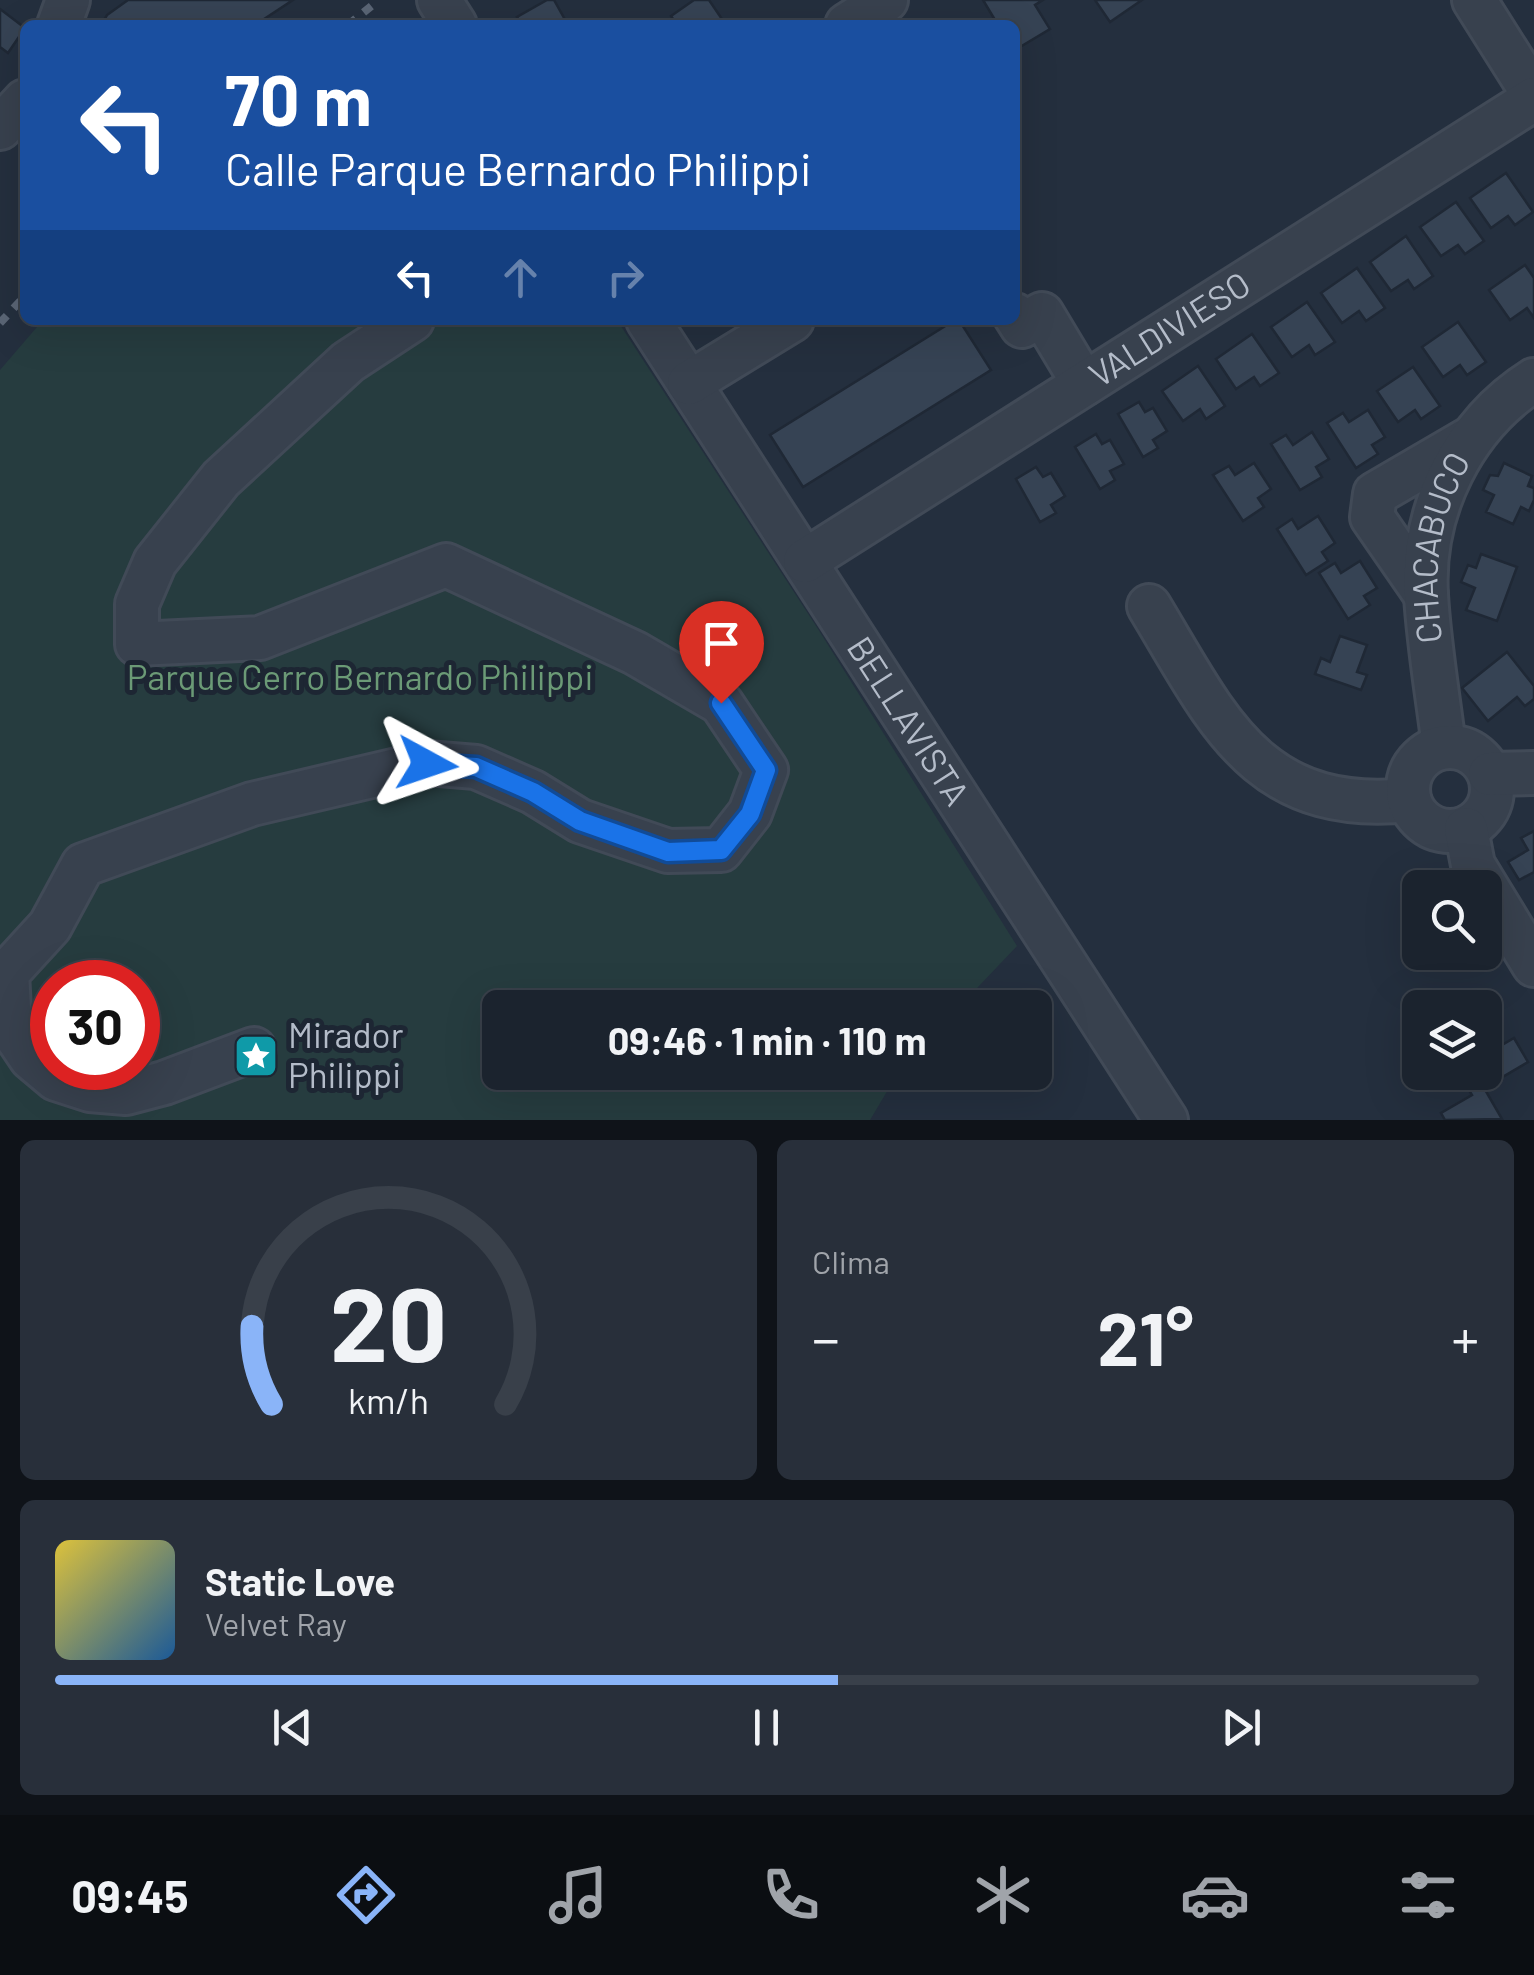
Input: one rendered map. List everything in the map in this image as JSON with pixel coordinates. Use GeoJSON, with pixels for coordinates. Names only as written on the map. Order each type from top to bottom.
{"type":"FeatureCollection","features":[{"type":"Feature","properties":{"kind":"street"},"geometry":{"type":"LineString","coordinates":[[1474,0],[1534,97]]}},
{"type":"Feature","properties":{"kind":"street","name":"VALDIVIESO"},"geometry":{"type":"LineString","coordinates":[[805,561],[1534,97]]}},
{"type":"Feature","properties":{"kind":"street"},"geometry":{"type":"LineString","coordinates":[[0,128],[20,106]]}},
{"type":"Feature","properties":{"kind":"street"},"geometry":{"type":"LineString","coordinates":[[1020,323],[1022,326],[1042,314],[1084,384]]}},
{"type":"Feature","properties":{"kind":"street"},"geometry":{"type":"LineString","coordinates":[[254,1049],[126,1093],[90,1090],[56,1079],[31,1058],[10,1027],[7,973],[50,926],[83,865],[252,804],[427,764],[476,767],[533,792],[580,821],[668,852],[721,850],[750,814],[766,770],[721,703],[635,653],[446,565],[260,638],[137,644],[138,604],[155,562],[221,479],[348,362],[404,325]]}},
{"type":"Feature","properties":{"kind":"street","name":"BELLAVISTA"},"geometry":{"type":"LineString","coordinates":[[651,325],[1166,1120]]}},
{"type":"Feature","properties":{"kind":"street"},"geometry":{"type":"LineString","coordinates":[[689,382],[784,325]]}},
{"type":"Feature","properties":{"kind":"street","name":"CHACABUCO"},"geometry":{"type":"LineString","coordinates":[[1444,747],[1426,595],[1426,567],[1436,513],[1457,461],[1472,437],[1502,403],[1534,380]]}},
{"type":"Feature","properties":{"kind":"street"},"geometry":{"type":"LineString","coordinates":[[1426,595],[1372,517],[1376,494],[1472,437]]}},
{"type":"Feature","properties":{"kind":"street"},"geometry":{"type":"LineString","coordinates":[[1149,606],[1231,736],[1272,772],[1338,799],[1382,803],[1409,800]]}},
{"type":"Feature","properties":{"kind":"street"},"geometry":{"type":"LineString","coordinates":[[1444,747],[1466,750],[1490,774],[1493,787],[1486,812],[1466,828],[1438,830],[1415,813],[1409,800],[1408,782],[1415,766],[1444,747]]}},
{"type":"Feature","properties":{"kind":"street"},"geometry":{"type":"LineString","coordinates":[[1490,774],[1534,772]]}},
{"type":"Feature","properties":{"kind":"street"},"geometry":{"type":"LineString","coordinates":[[1466,828],[1473,865],[1534,966]]}},
{"type":"Feature","properties":{"kind":"green space","name":"Parque Cerro Bernardo Philippi"},"geometry":{"type":"Polygon","coordinates":[[[39,325],[620,325],[1017,946],[975,990],[482,990],[482,1090],[888,1090],[870,1120],[0,1120],[0,370],[39,325]]]}},
{"type":"Feature","properties":{"kind":"building"},"geometry":{"type":"Polygon","coordinates":[[[128,0],[293,0],[263,20],[104,20],[128,0]]]}},
{"type":"Feature","properties":{"kind":"building"},"geometry":{"type":"Polygon","coordinates":[[[554,0],[565,20],[519,20],[517,17],[554,0]]]}},
{"type":"Feature","properties":{"kind":"building"},"geometry":{"type":"Polygon","coordinates":[[[694,0],[709,0],[723,20],[674,20],[671,16],[694,0]]]}},
{"type":"Feature","properties":{"kind":"building"},"geometry":{"type":"Polygon","coordinates":[[[983,0],[1043,0],[1035,5],[1050,29],[1020,47],[1020,20],[995,20],[983,0]]]}},
{"type":"Feature","properties":{"kind":"building"},"geometry":{"type":"Polygon","coordinates":[[[1095,0],[1142,0],[1110,22],[1095,0]]]}},
{"type":"Feature","properties":{"kind":"building"},"geometry":{"type":"Polygon","coordinates":[[[0,9],[20,24],[20,35],[8,53],[0,47],[0,9]]]}},
{"type":"Feature","properties":{"kind":"building"},"geometry":{"type":"Polygon","coordinates":[[[1506,173],[1533,212],[1515,225],[1508,216],[1491,228],[1470,198],[1506,173]]]}},
{"type":"Feature","properties":{"kind":"building"},"geometry":{"type":"Polygon","coordinates":[[[1456,202],[1484,241],[1465,254],[1458,245],[1441,256],[1420,227],[1456,202]]]}},
{"type":"Feature","properties":{"kind":"building"},"geometry":{"type":"Polygon","coordinates":[[[1406,236],[1433,276],[1414,289],[1408,280],[1391,291],[1370,262],[1406,236]]]}},
{"type":"Feature","properties":{"kind":"building"},"geometry":{"type":"Polygon","coordinates":[[[1525,265],[1534,278],[1534,318],[1527,308],[1510,320],[1489,290],[1525,265]]]}},
{"type":"Feature","properties":{"kind":"building"},"geometry":{"type":"Polygon","coordinates":[[[1357,268],[1385,308],[1366,321],[1359,311],[1342,323],[1321,293],[1357,268]]]}},
{"type":"Feature","properties":{"kind":"building"},"geometry":{"type":"Polygon","coordinates":[[[1307,302],[1335,342],[1315,355],[1309,345],[1292,357],[1271,327],[1307,302]]]}},
{"type":"Feature","properties":{"kind":"building"},"geometry":{"type":"Polygon","coordinates":[[[1458,322],[1486,362],[1467,375],[1460,365],[1443,377],[1422,347],[1458,322]]]}},
{"type":"Feature","properties":{"kind":"building"},"geometry":{"type":"Polygon","coordinates":[[[947,325],[962,325],[991,370],[803,487],[770,435],[947,325]]]}},
{"type":"Feature","properties":{"kind":"building"},"geometry":{"type":"Polygon","coordinates":[[[1252,334],[1279,373],[1260,386],[1254,377],[1236,389],[1216,359],[1252,334]]]}},
{"type":"Feature","properties":{"kind":"building"},"geometry":{"type":"Polygon","coordinates":[[[1198,366],[1225,406],[1206,419],[1200,409],[1183,421],[1162,391],[1198,366]]]}},
{"type":"Feature","properties":{"kind":"building"},"geometry":{"type":"Polygon","coordinates":[[[1413,367],[1440,406],[1421,419],[1415,410],[1398,422],[1377,391],[1413,367]]]}},
{"type":"Feature","properties":{"kind":"building"},"geometry":{"type":"Polygon","coordinates":[[[1139,402],[1145,412],[1153,408],[1167,431],[1153,440],[1158,448],[1143,457],[1118,414],[1139,402]]]}},
{"type":"Feature","properties":{"kind":"building"},"geometry":{"type":"Polygon","coordinates":[[[1368,410],[1385,437],[1372,445],[1378,454],[1356,468],[1327,423],[1343,413],[1349,422],[1368,410]]]}},
{"type":"Feature","properties":{"kind":"building"},"geometry":{"type":"Polygon","coordinates":[[[1312,432],[1329,459],[1316,467],[1322,477],[1300,490],[1271,444],[1286,435],[1293,445],[1312,432]]]}},
{"type":"Feature","properties":{"kind":"building"},"geometry":{"type":"Polygon","coordinates":[[[1096,434],[1102,444],[1110,440],[1124,464],[1110,471],[1115,480],[1100,489],[1075,447],[1096,434]]]}},
{"type":"Feature","properties":{"kind":"building"},"geometry":{"type":"Polygon","coordinates":[[[1254,463],[1271,489],[1258,498],[1264,507],[1243,521],[1213,475],[1229,466],[1235,475],[1254,463]]]}},
{"type":"Feature","properties":{"kind":"building"},"geometry":{"type":"Polygon","coordinates":[[[1504,463],[1532,476],[1528,486],[1534,488],[1529,511],[1521,507],[1513,524],[1486,512],[1494,495],[1483,490],[1490,475],[1498,476],[1504,463]]]}},
{"type":"Feature","properties":{"kind":"building"},"geometry":{"type":"Polygon","coordinates":[[[1036,467],[1043,477],[1051,473],[1065,496],[1051,505],[1056,513],[1040,522],[1016,479],[1036,467]]]}},
{"type":"Feature","properties":{"kind":"building"},"geometry":{"type":"Polygon","coordinates":[[[1318,516],[1335,543],[1322,552],[1328,561],[1306,575],[1277,529],[1292,519],[1298,529],[1318,516]]]}},
{"type":"Feature","properties":{"kind":"building"},"geometry":{"type":"Polygon","coordinates":[[[1481,554],[1517,567],[1497,621],[1466,610],[1475,588],[1461,582],[1468,565],[1476,568],[1481,554]]]}},
{"type":"Feature","properties":{"kind":"building"},"geometry":{"type":"Polygon","coordinates":[[[1360,561],[1377,588],[1364,596],[1370,605],[1348,619],[1319,573],[1335,563],[1341,573],[1360,561]]]}},
{"type":"Feature","properties":{"kind":"building"},"geometry":{"type":"Polygon","coordinates":[[[1340,636],[1367,645],[1357,672],[1367,675],[1361,690],[1315,674],[1321,658],[1330,662],[1340,636]]]}},
{"type":"Feature","properties":{"kind":"building"},"geometry":{"type":"Polygon","coordinates":[[[1507,652],[1534,686],[1534,699],[1525,706],[1517,697],[1488,721],[1462,688],[1507,652]]]}},
{"type":"Feature","properties":{"kind":"building"},"geometry":{"type":"Polygon","coordinates":[[[1534,831],[1534,872],[1519,880],[1508,862],[1528,850],[1521,838],[1534,831]]]}},
{"type":"Feature","properties":{"kind":"building"},"geometry":{"type":"Polygon","coordinates":[[[1514,1038],[1528,1062],[1502,1077],[1502,1045],[1514,1038]]]}},
{"type":"Feature","properties":{"kind":"building"},"geometry":{"type":"Polygon","coordinates":[[[1469,1090],[1485,1090],[1502,1119],[1445,1120],[1441,1113],[1472,1095],[1469,1090]]]}},
{"type":"Feature","properties":{"kind":"railway"},"geometry":{"type":"LineString","coordinates":[[354,20],[379,0]]}},
{"type":"Feature","properties":{"kind":"railway"},"geometry":{"type":"LineString","coordinates":[[0,323],[20,301]]}},
{"type":"Feature","properties":{"kind":"place","name":"Mirador Philippi"},"geometry":{"type":"Point","coordinates":[256,1056]}},
{"type":"Feature","properties":{"kind":"route"},"geometry":{"type":"LineString","coordinates":[[427,764],[476,767],[533,792],[580,821],[668,852],[721,850],[750,814],[766,770],[721,703]]}}]}
